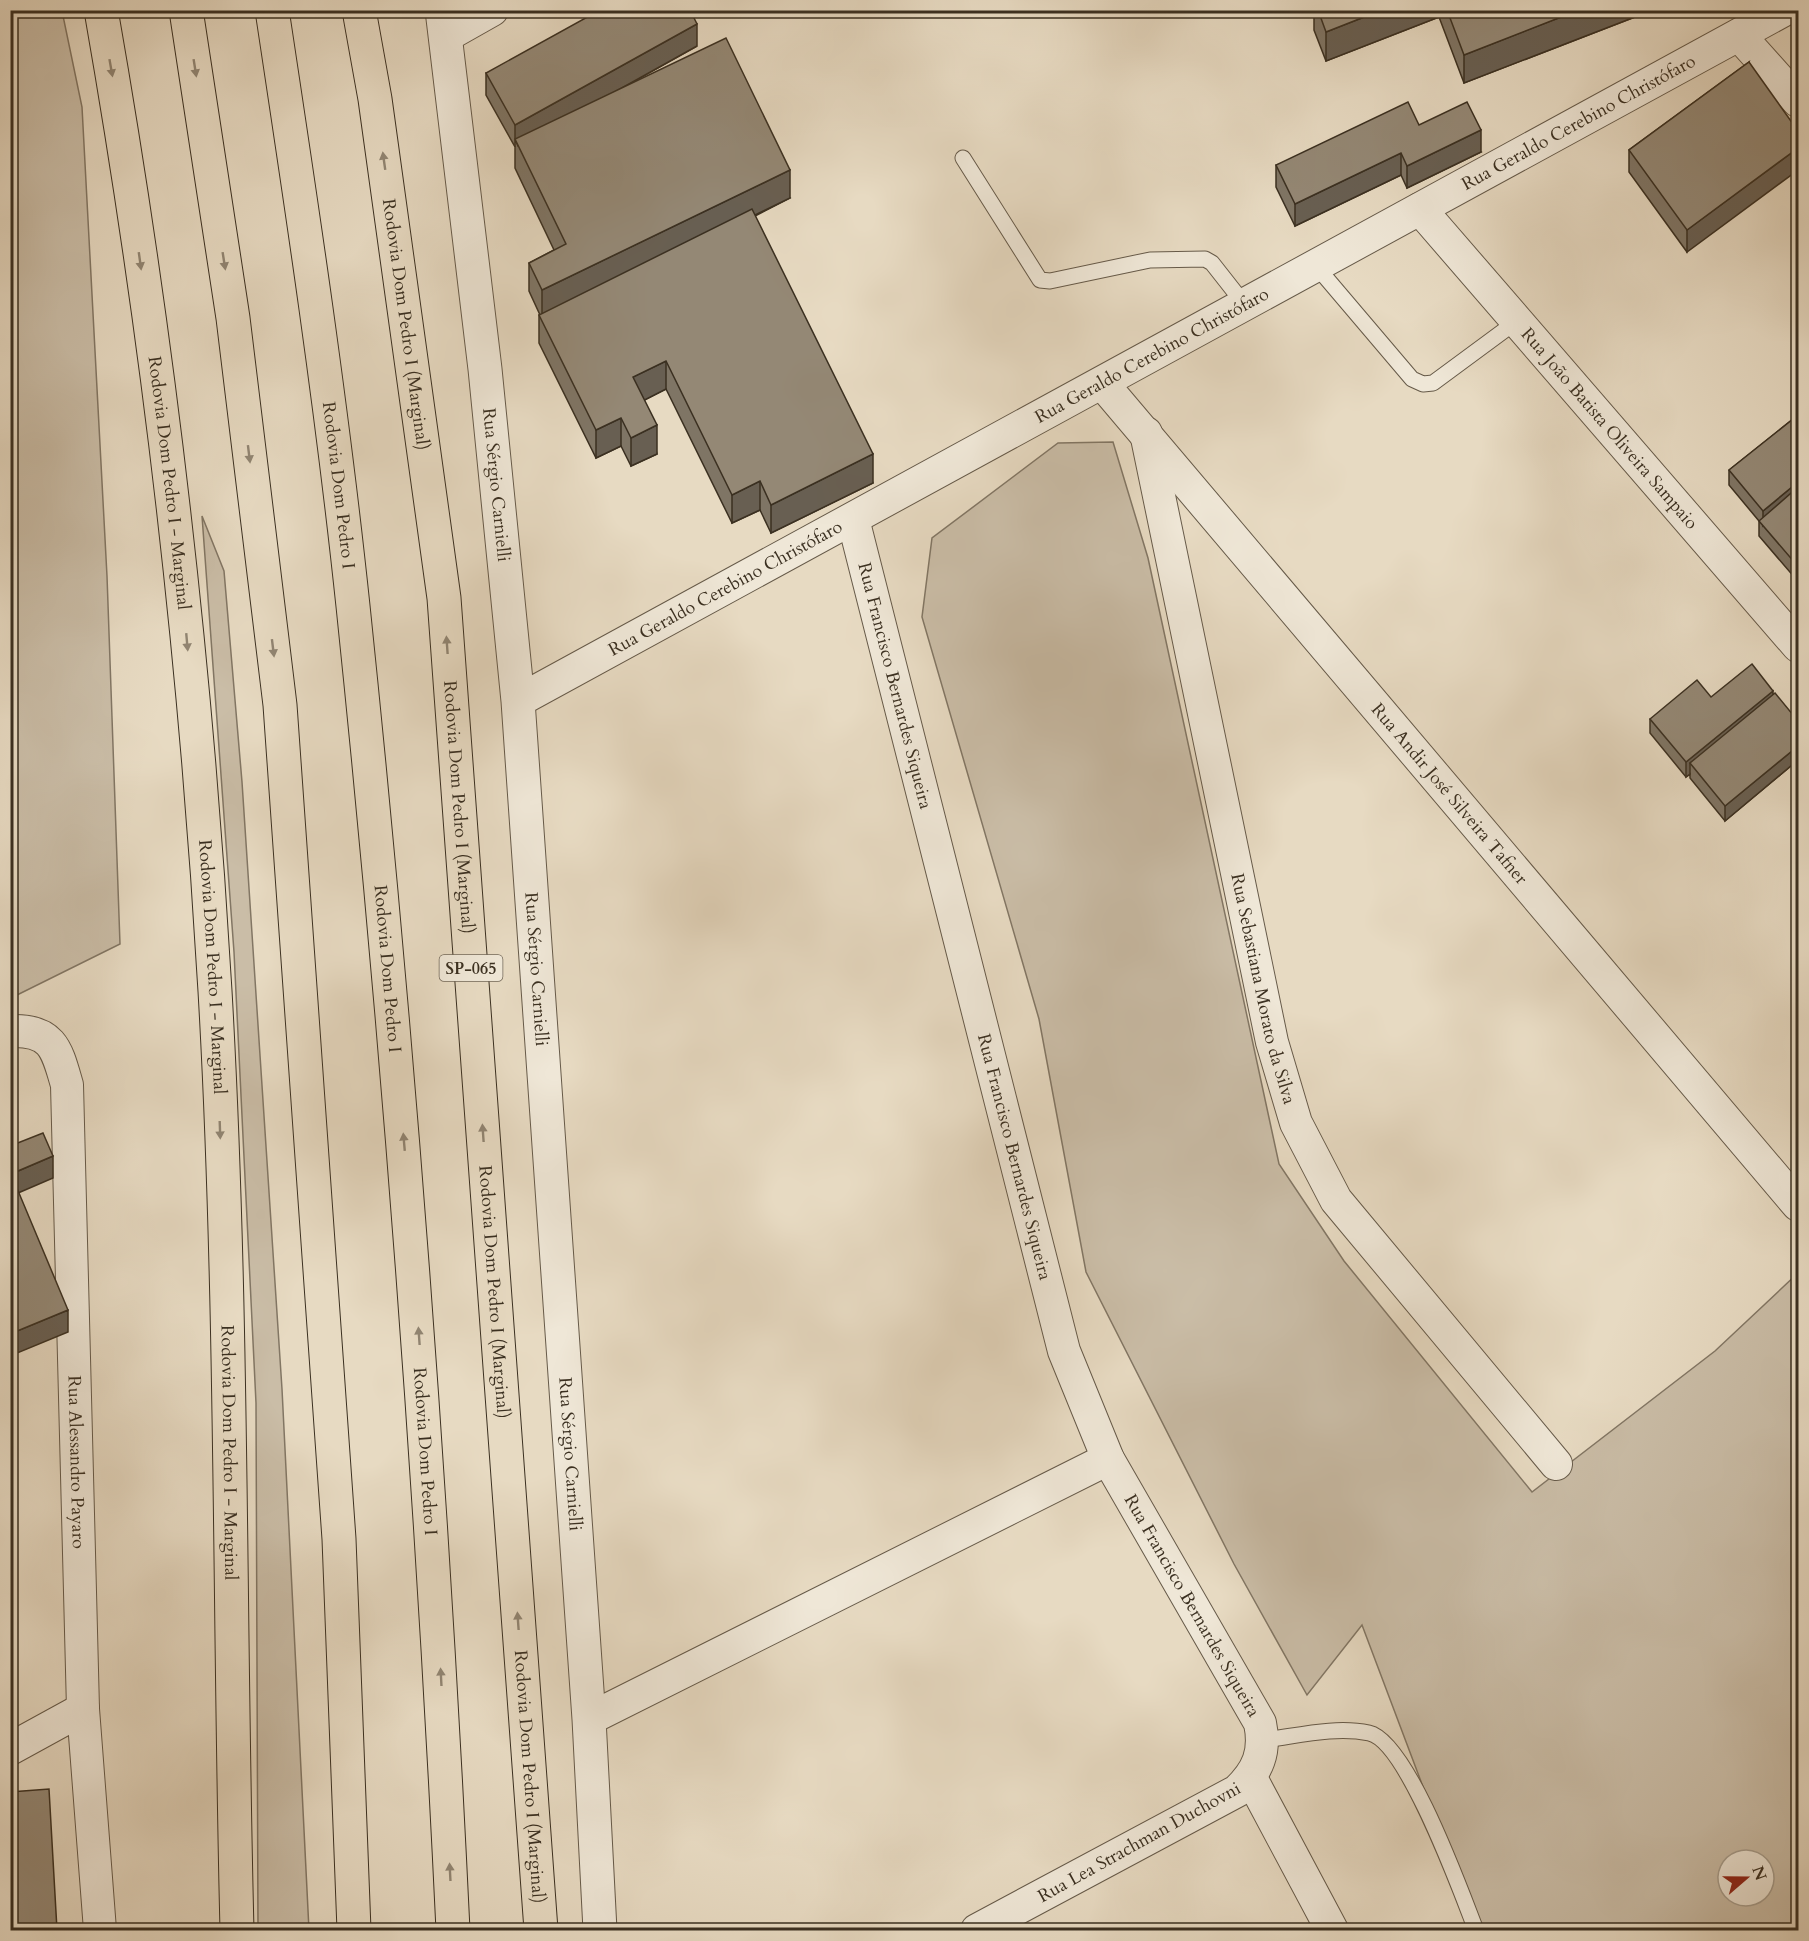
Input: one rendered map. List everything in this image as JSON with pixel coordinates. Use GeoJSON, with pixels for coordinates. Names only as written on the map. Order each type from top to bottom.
{"type":"FeatureCollection","features":[{"type":"Feature","properties":{"kind":"highway","name":"Rodovia Dom Pedro I - Marginal"},"geometry":{"type":"LineString","coordinates":[[101,10],[126,156],[172,490],[196,748],[215,992],[230,1392],[237,1930]]}},
{"type":"Feature","properties":{"kind":"highway"},"geometry":{"type":"LineString","coordinates":[[186,10],[233,318],[280,705],[339,1539],[354,1930]]}},
{"type":"Feature","properties":{"kind":"highway","name":"Rodovia Dom Pedro I"},"geometry":{"type":"LineString","coordinates":[[272,10],[305,227],[353,602],[411,1219],[438,1628],[453,1930]]}},
{"type":"Feature","properties":{"kind":"highway","name":"Rodovia Dom Pedro I (Marginal)"},"geometry":{"type":"LineString","coordinates":[[359,10],[375,99],[444,598],[541,1930]]}},
{"type":"Feature","properties":{"kind":"street"},"geometry":{"type":"LineString","coordinates":[[444,23],[492,10]]}},
{"type":"Feature","properties":{"kind":"street","name":"Rua Geraldo Cerebino Christófaro"},"geometry":{"type":"LineString","coordinates":[[519,701],[1784,10]]}},
{"type":"Feature","properties":{"kind":"street","name":"Rua Sérgio Carnielli"},"geometry":{"type":"LineString","coordinates":[[444,23],[485,369],[519,701],[589,1719],[600,1930]]}},
{"type":"Feature","properties":{"kind":"street"},"geometry":{"type":"LineString","coordinates":[[1739,35],[1798,101]]}},
{"type":"Feature","properties":{"kind":"street","name":"Rua João Batista Oliveira Sampaio"},"geometry":{"type":"LineString","coordinates":[[1420,209],[1798,646]]}},
{"type":"Feature","properties":{"kind":"street","name":"Rua Andir José Silveira Tafner"},"geometry":{"type":"LineString","coordinates":[[1102,383],[1798,1205]]}},
{"type":"Feature","properties":{"kind":"street","name":"Rua Sebastiana Morato da Silva"},"geometry":{"type":"LineString","coordinates":[[1146,434],[1272,1042],[1296,1123],[1336,1200],[1556,1464]]}},
{"type":"Feature","properties":{"kind":"street","name":"Rua Francisco Bernardes Siqueira"},"geometry":{"type":"LineString","coordinates":[[853,519],[1064,1352],[1108,1459],[1260,1723],[1258,1759],[1332,1930]]}},
{"type":"Feature","properties":{"kind":"street","name":"Rua Alessandro Payaro"},"geometry":{"type":"LineString","coordinates":[[10,1031],[32,1030],[56,1046],[68,1085],[83,1709],[100,1930]]}},
{"type":"Feature","properties":{"kind":"street"},"geometry":{"type":"LineString","coordinates":[[589,1719],[1108,1459]]}},
{"type":"Feature","properties":{"kind":"street"},"geometry":{"type":"LineString","coordinates":[[10,1749],[83,1709]]}},
{"type":"Feature","properties":{"kind":"street","name":"Rua Lea Strachman Duchovni"},"geometry":{"type":"LineString","coordinates":[[977,1930],[1237,1791],[1258,1759]]}},
{"type":"Feature","properties":{"kind":"lane"},"geometry":{"type":"LineString","coordinates":[[963,158],[1040,280],[1050,281],[1150,260],[1205,259],[1212,263],[1245,304]]}},
{"type":"Feature","properties":{"kind":"lane"},"geometry":{"type":"LineString","coordinates":[[1316,266],[1412,379],[1423,384],[1433,383],[1517,321]]}},
{"type":"Feature","properties":{"kind":"lane"},"geometry":{"type":"LineString","coordinates":[[1258,1759],[1336,1731],[1370,1733],[1386,1741],[1414,1784],[1476,1930]]}},
{"type":"Feature","properties":{"kind":"shaded area"},"geometry":{"type":"Polygon","coordinates":[[[11,10],[62,11],[82,107],[107,576],[120,944],[11,998],[11,10]]]}},
{"type":"Feature","properties":{"kind":"shaded area"},"geometry":{"type":"Polygon","coordinates":[[[1113,442],[1148,558],[1279,1164],[1344,1261],[1532,1492],[1715,1351],[1798,1273],[1798,1930],[1477,1930],[1362,1625],[1307,1695],[1234,1564],[1086,1272],[1039,1019],[922,617],[932,538],[1058,443],[1113,442]]]}},
{"type":"Feature","properties":{"kind":"shaded area"},"geometry":{"type":"Polygon","coordinates":[[[202,516],[224,571],[242,782],[282,1389],[309,1930],[258,1930],[256,1403],[234,952],[202,516]]]}},
{"type":"Feature","properties":{"kind":"building"},"geometry":{"type":"Polygon","coordinates":[[[600,10],[690,10],[697,24],[515,125],[486,73],[600,10]]]}},
{"type":"Feature","properties":{"kind":"building"},"geometry":{"type":"Polygon","coordinates":[[[1318,10],[1382,10],[1326,32],[1318,10]]]}},
{"type":"Feature","properties":{"kind":"building"},"geometry":{"type":"Polygon","coordinates":[[[1447,10],[1579,10],[1464,55],[1447,10]]]}},
{"type":"Feature","properties":{"kind":"building"},"geometry":{"type":"Polygon","coordinates":[[[726,38],[790,170],[542,290],[529,263],[566,244],[515,139],[726,38]]]}},
{"type":"Feature","properties":{"kind":"building"},"geometry":{"type":"Polygon","coordinates":[[[1749,62],[1798,131],[1798,148],[1687,230],[1629,150],[1749,62]]]}},
{"type":"Feature","properties":{"kind":"building"},"geometry":{"type":"Polygon","coordinates":[[[1408,102],[1419,125],[1467,102],[1481,130],[1407,166],[1401,153],[1295,204],[1276,165],[1408,102]]]}},
{"type":"Feature","properties":{"kind":"building"},"geometry":{"type":"Polygon","coordinates":[[[752,209],[873,454],[771,505],[760,481],[732,495],[666,361],[633,377],[657,425],[631,438],[621,418],[596,430],[539,315],[752,209]]]}},
{"type":"Feature","properties":{"kind":"building"},"geometry":{"type":"Polygon","coordinates":[[[1798,415],[1798,482],[1763,511],[1729,470],[1798,415]]]}},
{"type":"Feature","properties":{"kind":"building"},"geometry":{"type":"Polygon","coordinates":[[[1798,487],[1798,560],[1795,563],[1759,521],[1798,487]]]}},
{"type":"Feature","properties":{"kind":"building"},"geometry":{"type":"Polygon","coordinates":[[[1752,664],[1773,691],[1686,762],[1650,719],[1697,680],[1711,697],[1752,664]]]}},
{"type":"Feature","properties":{"kind":"building"},"geometry":{"type":"Polygon","coordinates":[[[1775,693],[1798,721],[1798,746],[1725,806],[1690,763],[1775,693]]]}},
{"type":"Feature","properties":{"kind":"building"},"geometry":{"type":"Polygon","coordinates":[[[43,1133],[53,1156],[11,1174],[68,1310],[10,1334],[10,1146],[43,1133]]]}},
{"type":"Feature","properties":{"kind":"building"},"geometry":{"type":"Polygon","coordinates":[[[49,1789],[57,1930],[10,1930],[10,1792],[49,1789]]]}}]}
